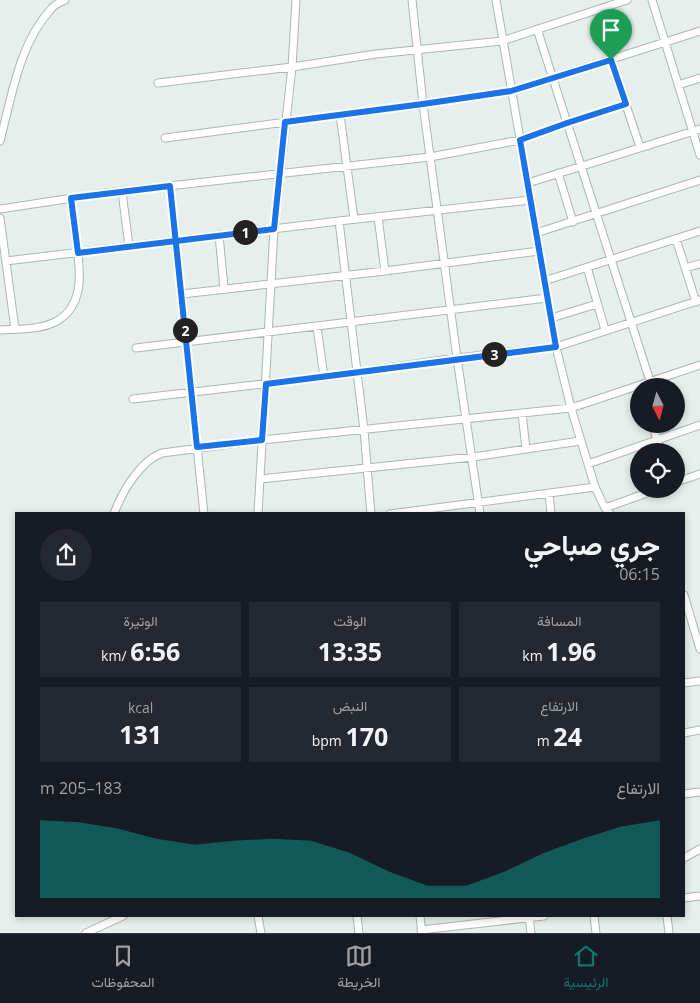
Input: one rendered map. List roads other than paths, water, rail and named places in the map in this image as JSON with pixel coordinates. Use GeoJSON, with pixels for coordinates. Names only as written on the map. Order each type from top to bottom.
{"type":"FeatureCollection","features":[{"type":"Feature","properties":{"kind":"street"},"geometry":{"type":"LineString","coordinates":[[0,141],[20,64],[34,32],[53,6],[65,0]]}},
{"type":"Feature","properties":{"kind":"street"},"geometry":{"type":"LineString","coordinates":[[258,512],[274,229],[292,67],[296,0]]}},
{"type":"Feature","properties":{"kind":"street"},"geometry":{"type":"LineString","coordinates":[[412,0],[423,104],[444,264],[480,512]]}},
{"type":"Feature","properties":{"kind":"street"},"geometry":{"type":"LineString","coordinates":[[496,0],[556,347],[580,441],[595,487],[607,511],[637,498]]}},
{"type":"Feature","properties":{"kind":"street"},"geometry":{"type":"LineString","coordinates":[[158,83],[292,67],[376,54],[502,41],[627,0]]}},
{"type":"Feature","properties":{"kind":"street"},"geometry":{"type":"LineString","coordinates":[[652,0],[678,84],[696,130],[700,155]]}},
{"type":"Feature","properties":{"kind":"street"},"geometry":{"type":"LineString","coordinates":[[537,29],[598,214],[649,378]]}},
{"type":"Feature","properties":{"kind":"street"},"geometry":{"type":"LineString","coordinates":[[165,138],[511,91],[552,76],[611,60],[700,31]]}},
{"type":"Feature","properties":{"kind":"street"},"geometry":{"type":"LineString","coordinates":[[611,60],[640,147]]}},
{"type":"Feature","properties":{"kind":"street"},"geometry":{"type":"LineString","coordinates":[[678,84],[700,78]]}},
{"type":"Feature","properties":{"kind":"street"},"geometry":{"type":"LineString","coordinates":[[0,209],[170,186],[430,157],[520,140],[626,104]]}},
{"type":"Feature","properties":{"kind":"street"},"geometry":{"type":"LineString","coordinates":[[340,115],[354,219]]}},
{"type":"Feature","properties":{"kind":"street"},"geometry":{"type":"LineString","coordinates":[[528,183],[696,130]]}},
{"type":"Feature","properties":{"kind":"street"},"geometry":{"type":"LineString","coordinates":[[558,173],[573,222]]}},
{"type":"Feature","properties":{"kind":"street"},"geometry":{"type":"LineString","coordinates":[[536,233],[700,180]]}},
{"type":"Feature","properties":{"kind":"street"},"geometry":{"type":"LineString","coordinates":[[170,186],[204,512]]}},
{"type":"Feature","properties":{"kind":"street"},"geometry":{"type":"LineString","coordinates":[[122,192],[129,246]]}},
{"type":"Feature","properties":{"kind":"street"},"geometry":{"type":"LineString","coordinates":[[0,330],[43,326],[56,322],[73,305],[80,277],[71,198]]}},
{"type":"Feature","properties":{"kind":"street"},"geometry":{"type":"LineString","coordinates":[[6,261],[354,219],[531,200]]}},
{"type":"Feature","properties":{"kind":"street"},"geometry":{"type":"LineString","coordinates":[[378,217],[385,271]]}},
{"type":"Feature","properties":{"kind":"street"},"geometry":{"type":"LineString","coordinates":[[0,218],[15,329]]}},
{"type":"Feature","properties":{"kind":"street"},"geometry":{"type":"LineString","coordinates":[[339,221],[364,430],[371,512]]}},
{"type":"Feature","properties":{"kind":"street"},"geometry":{"type":"LineString","coordinates":[[544,281],[700,231]]}},
{"type":"Feature","properties":{"kind":"street"},"geometry":{"type":"LineString","coordinates":[[219,235],[224,288]]}},
{"type":"Feature","properties":{"kind":"street"},"geometry":{"type":"LineString","coordinates":[[132,399],[357,373],[457,358],[556,347],[698,301],[676,239]]}},
{"type":"Feature","properties":{"kind":"street"},"geometry":{"type":"LineString","coordinates":[[182,294],[272,282],[444,264],[539,251]]}},
{"type":"Feature","properties":{"kind":"street"},"geometry":{"type":"LineString","coordinates":[[685,268],[700,264]]}},
{"type":"Feature","properties":{"kind":"street"},"geometry":{"type":"LineString","coordinates":[[587,267],[605,330]]}},
{"type":"Feature","properties":{"kind":"street"},"geometry":{"type":"LineString","coordinates":[[136,348],[547,298]]}},
{"type":"Feature","properties":{"kind":"street"},"geometry":{"type":"LineString","coordinates":[[551,318],[597,304]]}},
{"type":"Feature","properties":{"kind":"street"},"geometry":{"type":"LineString","coordinates":[[317,327],[324,377]]}},
{"type":"Feature","properties":{"kind":"street"},"geometry":{"type":"LineString","coordinates":[[659,378],[700,365]]}},
{"type":"Feature","properties":{"kind":"street"},"geometry":{"type":"LineString","coordinates":[[115,512],[125,489],[150,460],[162,453],[197,447],[571,408],[630,388]]}},
{"type":"Feature","properties":{"kind":"street"},"geometry":{"type":"LineString","coordinates":[[522,412],[526,450]]}},
{"type":"Feature","properties":{"kind":"street"},"geometry":{"type":"LineString","coordinates":[[588,464],[700,425]]}},
{"type":"Feature","properties":{"kind":"street"},"geometry":{"type":"LineString","coordinates":[[655,433],[658,443]]}},
{"type":"Feature","properties":{"kind":"street"},"geometry":{"type":"LineString","coordinates":[[260,479],[473,457],[580,441]]}},
{"type":"Feature","properties":{"kind":"street"},"geometry":{"type":"LineString","coordinates":[[685,479],[700,474]]}},
{"type":"Feature","properties":{"kind":"street"},"geometry":{"type":"LineString","coordinates":[[406,512],[595,487]]}},
{"type":"Feature","properties":{"kind":"street"},"geometry":{"type":"LineString","coordinates":[[549,494],[552,512]]}},
{"type":"Feature","properties":{"kind":"street"},"geometry":{"type":"LineString","coordinates":[[685,599],[700,649]]}},
{"type":"Feature","properties":{"kind":"street"},"geometry":{"type":"LineString","coordinates":[[685,683],[700,681]]}},
{"type":"Feature","properties":{"kind":"street"},"geometry":{"type":"LineString","coordinates":[[685,733],[700,730]]}},
{"type":"Feature","properties":{"kind":"street"},"geometry":{"type":"LineString","coordinates":[[685,794],[700,792]]}},
{"type":"Feature","properties":{"kind":"street"},"geometry":{"type":"LineString","coordinates":[[685,857],[700,849]]}},
{"type":"Feature","properties":{"kind":"street"},"geometry":{"type":"LineString","coordinates":[[685,898],[700,896]]}},
{"type":"Feature","properties":{"kind":"street"},"geometry":{"type":"LineString","coordinates":[[86,933],[121,917]]}},
{"type":"Feature","properties":{"kind":"street"},"geometry":{"type":"LineString","coordinates":[[258,917],[261,933]]}},
{"type":"Feature","properties":{"kind":"street"},"geometry":{"type":"LineString","coordinates":[[357,917],[359,933]]}},
{"type":"Feature","properties":{"kind":"street"},"geometry":{"type":"LineString","coordinates":[[420,917],[421,932],[529,917],[531,933]]}},
{"type":"Feature","properties":{"kind":"street"},"geometry":{"type":"LineString","coordinates":[[594,917],[596,933]]}},
{"type":"Feature","properties":{"kind":"street"},"geometry":{"type":"LineString","coordinates":[[667,917],[669,933]]}}]}
